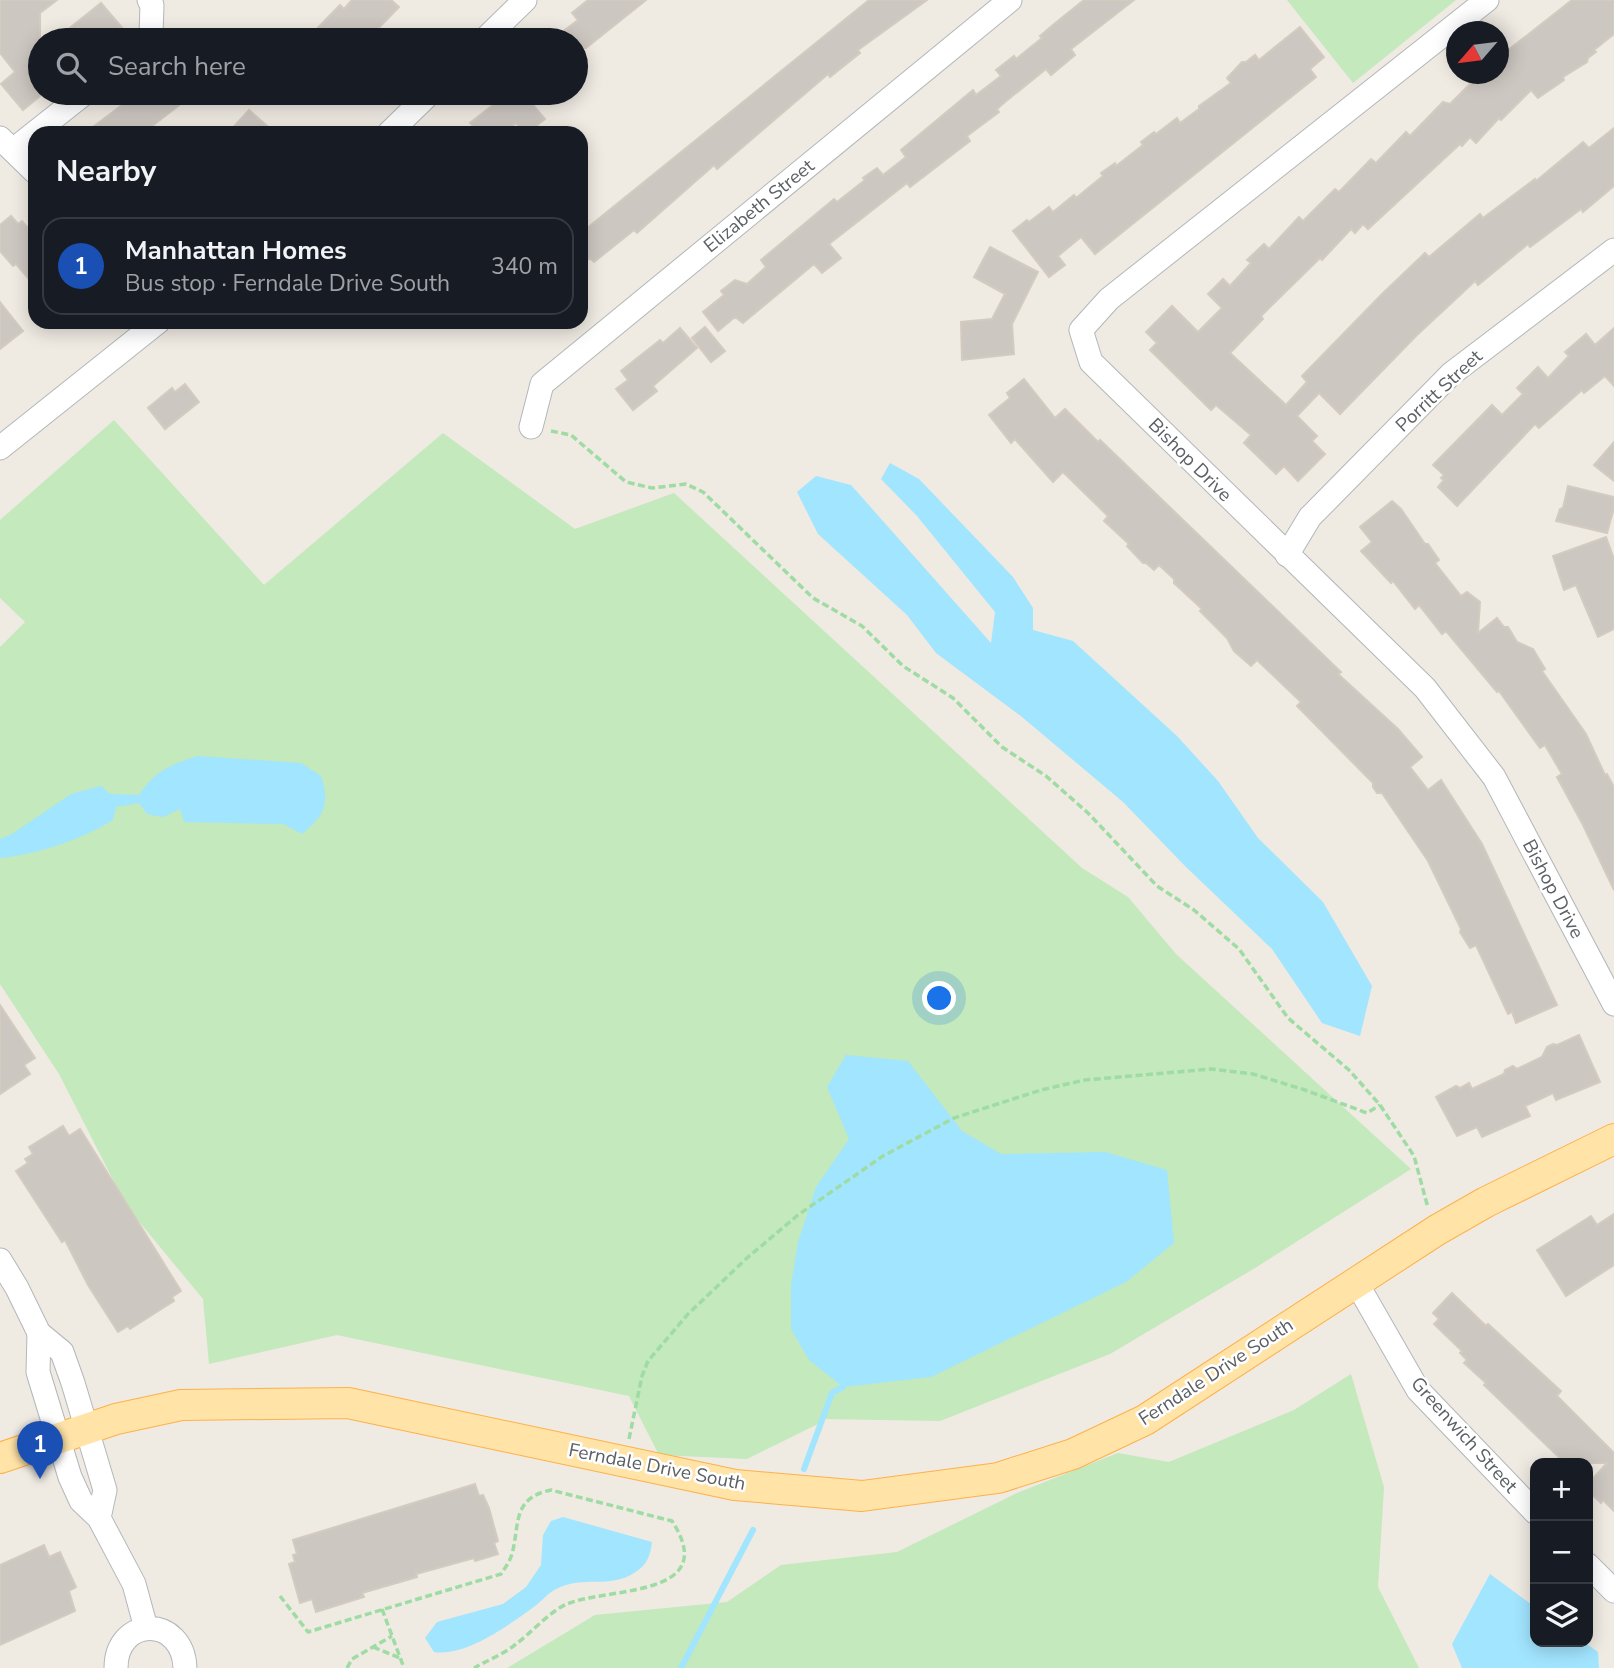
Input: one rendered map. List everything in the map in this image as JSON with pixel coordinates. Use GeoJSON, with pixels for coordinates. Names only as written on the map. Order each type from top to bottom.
{"type":"FeatureCollection","features":[{"type":"Feature","properties":{"kind":"main road","name":"Ferndale Drive South"},"geometry":{"type":"LineString","coordinates":[[0,1458],[116,1419],[181,1405],[348,1403],[735,1485],[862,1496],[998,1478],[1073,1454],[1145,1420],[1437,1230],[1486,1202],[1614,1139]]}},
{"type":"Feature","properties":{"kind":"street"},"geometry":{"type":"LineString","coordinates":[[149,0],[152,5],[151,28]]}},
{"type":"Feature","properties":{"kind":"street"},"geometry":{"type":"LineString","coordinates":[[496,28],[525,0]]}},
{"type":"Feature","properties":{"kind":"street","name":"Elizabeth Street"},"geometry":{"type":"LineString","coordinates":[[531,427],[542,384],[1010,0]]}},
{"type":"Feature","properties":{"kind":"street","name":"Bishop Drive"},"geometry":{"type":"LineString","coordinates":[[1487,0],[1108,299],[1081,330],[1091,362],[1425,688],[1494,777],[1614,1004]]}},
{"type":"Feature","properties":{"kind":"street"},"geometry":{"type":"LineString","coordinates":[[34,126],[66,105]]}},
{"type":"Feature","properties":{"kind":"street"},"geometry":{"type":"LineString","coordinates":[[396,126],[418,105]]}},
{"type":"Feature","properties":{"kind":"street"},"geometry":{"type":"LineString","coordinates":[[28,130],[6,144],[28,165]]}},
{"type":"Feature","properties":{"kind":"street","name":"Porritt Street"},"geometry":{"type":"LineString","coordinates":[[1287,555],[1310,517],[1451,374],[1614,250]]}},
{"type":"Feature","properties":{"kind":"street"},"geometry":{"type":"LineString","coordinates":[[0,448],[149,329]]}},
{"type":"Feature","properties":{"kind":"street"},"geometry":{"type":"LineString","coordinates":[[0,1260],[39,1333],[38,1372],[73,1433],[70,1477],[81,1501],[99,1518],[134,1584],[146,1628]]}},
{"type":"Feature","properties":{"kind":"street","name":"Greenwich Street"},"geometry":{"type":"LineString","coordinates":[[1356,1282],[1418,1390],[1530,1508]]}},
{"type":"Feature","properties":{"kind":"street"},"geometry":{"type":"LineString","coordinates":[[1593,1570],[1614,1591]]}},
{"type":"Feature","properties":{"kind":"street"},"geometry":{"type":"LineString","coordinates":[[116,1668],[116,1657],[121,1644],[131,1634],[146,1628],[169,1633],[178,1642],[184,1653],[185,1668]]}},
{"type":"Feature","properties":{"kind":"path"},"geometry":{"type":"LineString","coordinates":[[531,427],[571,436],[626,482],[652,488],[685,484],[703,492],[813,598],[862,626],[903,666],[953,698],[1002,747],[1046,776],[1088,813],[1157,886],[1194,910],[1239,950],[1288,1018],[1349,1070],[1380,1105],[1414,1156],[1424,1199],[1437,1230]]}},
{"type":"Feature","properties":{"kind":"path"},"geometry":{"type":"LineString","coordinates":[[625,1462],[642,1377],[648,1361],[688,1314],[747,1258],[840,1184],[883,1156],[954,1118],[1041,1090],[1085,1080],[1211,1069],[1253,1074],[1367,1113],[1380,1105]]}},
{"type":"Feature","properties":{"kind":"path"},"geometry":{"type":"LineString","coordinates":[[280,1596],[308,1632],[501,1574],[511,1558],[520,1508],[535,1493],[551,1490],[672,1521],[682,1537],[685,1559],[676,1575],[659,1584],[566,1604],[514,1646],[474,1668]]}},
{"type":"Feature","properties":{"kind":"path"},"geometry":{"type":"LineString","coordinates":[[383,1609],[404,1668]]}},
{"type":"Feature","properties":{"kind":"path"},"geometry":{"type":"LineString","coordinates":[[347,1668],[352,1659],[392,1636]]}},
{"type":"Feature","properties":{"kind":"path"},"geometry":{"type":"LineString","coordinates":[[373,1647],[400,1658]]}},
{"type":"Feature","properties":{"kind":"green space"},"geometry":{"type":"Polygon","coordinates":[[[1287,0],[1456,0],[1353,83],[1287,0]]]}},
{"type":"Feature","properties":{"kind":"green space"},"geometry":{"type":"Polygon","coordinates":[[[114,420],[264,585],[443,433],[575,529],[674,493],[1082,868],[1128,897],[1176,954],[1411,1169],[1255,1268],[1110,1354],[940,1421],[823,1419],[822,1422],[747,1459],[659,1455],[629,1396],[337,1335],[209,1364],[203,1299],[127,1207],[59,1074],[0,984],[0,647],[25,622],[0,598],[0,520],[114,420]]]}},
{"type":"Feature","properties":{"kind":"green space"},"geometry":{"type":"Polygon","coordinates":[[[1351,1374],[1384,1487],[1378,1587],[1419,1668],[507,1668],[595,1615],[727,1602],[781,1565],[897,1552],[1017,1493],[1118,1453],[1169,1462],[1294,1410],[1351,1374]]]}},
{"type":"Feature","properties":{"kind":"water"},"geometry":{"type":"Polygon","coordinates":[[[890,463],[919,479],[1013,577],[1033,608],[1033,630],[1073,641],[1177,736],[1218,781],[1258,838],[1323,902],[1372,986],[1360,1036],[1322,1023],[1272,949],[1123,802],[1022,717],[936,653],[907,615],[818,534],[797,492],[816,476],[851,485],[991,643],[995,612],[917,516],[881,479],[890,463]]]}},
{"type":"Feature","properties":{"kind":"water"},"geometry":{"type":"Polygon","coordinates":[[[198,756],[301,763],[321,776],[325,794],[324,808],[316,821],[302,834],[283,824],[184,822],[180,809],[163,817],[147,814],[139,803],[116,807],[113,820],[73,840],[0,858],[0,839],[12,834],[71,794],[101,786],[110,794],[139,795],[151,780],[164,770],[198,756]]]}},
{"type":"Feature","properties":{"kind":"water"},"geometry":{"type":"Polygon","coordinates":[[[846,1055],[908,1061],[962,1131],[1001,1154],[1105,1152],[1167,1170],[1174,1243],[1126,1282],[931,1377],[843,1387],[809,1360],[791,1329],[791,1285],[798,1242],[816,1187],[849,1139],[827,1087],[846,1055]]]}},
{"type":"Feature","properties":{"kind":"water"},"geometry":{"type":"Polygon","coordinates":[[[563,1517],[652,1542],[647,1560],[642,1567],[625,1578],[576,1583],[556,1589],[525,1614],[487,1638],[460,1650],[434,1652],[425,1638],[437,1622],[503,1604],[526,1587],[541,1565],[543,1535],[551,1521],[563,1517]]]}},
{"type":"Feature","properties":{"kind":"water"},"geometry":{"type":"Polygon","coordinates":[[[1490,1574],[1530,1603],[1530,1647],[1591,1647],[1598,1652],[1599,1668],[1462,1668],[1452,1644],[1490,1574]]]}},
{"type":"Feature","properties":{"kind":"building"},"geometry":{"type":"Polygon","coordinates":[[[0,0],[57,0],[40,13],[40,28],[28,28],[29,105],[23,110],[1,84],[15,72],[0,53],[0,0]]]}},
{"type":"Feature","properties":{"kind":"building"},"geometry":{"type":"Polygon","coordinates":[[[352,0],[391,0],[399,7],[379,28],[318,28],[340,5],[344,9],[352,0]]]}},
{"type":"Feature","properties":{"kind":"building"},"geometry":{"type":"Polygon","coordinates":[[[588,0],[646,0],[588,46],[588,28],[568,28],[578,20],[572,13],[588,0]]]}},
{"type":"Feature","properties":{"kind":"building"},"geometry":{"type":"Polygon","coordinates":[[[869,0],[927,0],[858,50],[860,53],[830,77],[828,74],[717,169],[714,165],[637,233],[634,230],[594,262],[590,258],[588,260],[588,227],[869,0]]]}},
{"type":"Feature","properties":{"kind":"building"},"geometry":{"type":"Polygon","coordinates":[[[1084,0],[1134,0],[1071,49],[1075,55],[1051,75],[1046,69],[1005,102],[997,109],[999,112],[967,136],[970,141],[910,187],[907,183],[829,244],[841,258],[822,273],[814,264],[743,323],[735,317],[718,331],[703,312],[724,295],[721,291],[735,280],[747,284],[766,267],[761,260],[834,199],[837,202],[877,168],[883,175],[906,157],[901,150],[973,90],[976,95],[1001,76],[996,70],[1014,56],[1016,59],[1084,0]]]}},
{"type":"Feature","properties":{"kind":"building"},"geometry":{"type":"Polygon","coordinates":[[[1572,0],[1614,0],[1614,34],[1594,50],[1596,52],[1587,62],[1563,77],[1564,80],[1538,98],[1531,90],[1476,143],[1470,137],[1462,146],[1460,144],[1368,229],[1363,224],[1355,233],[1351,229],[1322,260],[1320,258],[1261,316],[1263,319],[1230,353],[1286,405],[1307,382],[1302,376],[1425,253],[1429,257],[1480,214],[1483,218],[1535,179],[1536,181],[1583,142],[1589,148],[1614,128],[1614,186],[1583,212],[1581,209],[1530,247],[1528,244],[1478,285],[1475,281],[1416,336],[1340,414],[1319,393],[1297,416],[1317,436],[1312,441],[1325,454],[1298,481],[1284,466],[1276,474],[1244,443],[1251,435],[1216,405],[1211,410],[1150,350],[1157,343],[1146,332],[1172,306],[1198,332],[1222,308],[1208,294],[1223,279],[1230,286],[1251,263],[1247,260],[1264,244],[1269,249],[1299,217],[1303,221],[1335,189],[1339,192],[1371,159],[1376,163],[1406,132],[1410,136],[1443,102],[1450,104],[1470,84],[1509,84],[1509,50],[1572,0]]]}},
{"type":"Feature","properties":{"kind":"building"},"geometry":{"type":"Polygon","coordinates":[[[101,3],[122,28],[70,28],[101,3]]]}},
{"type":"Feature","properties":{"kind":"building"},"geometry":{"type":"Polygon","coordinates":[[[1300,27],[1324,57],[1310,69],[1316,77],[1095,254],[1081,237],[1058,256],[1065,265],[1049,277],[1013,231],[1049,207],[1053,212],[1074,195],[1076,198],[1103,176],[1101,173],[1115,163],[1116,166],[1143,145],[1141,142],[1154,132],[1156,134],[1177,118],[1180,123],[1231,83],[1227,78],[1242,62],[1255,55],[1259,60],[1300,27]]]}},
{"type":"Feature","properties":{"kind":"building"},"geometry":{"type":"Polygon","coordinates":[[[122,105],[179,105],[152,126],[94,126],[122,105]]]}},
{"type":"Feature","properties":{"kind":"building"},"geometry":{"type":"Polygon","coordinates":[[[493,105],[533,105],[545,119],[536,126],[518,126],[516,123],[512,126],[473,126],[470,123],[493,105]]]}},
{"type":"Feature","properties":{"kind":"building"},"geometry":{"type":"Polygon","coordinates":[[[249,110],[267,126],[234,126],[249,110]]]}},
{"type":"Feature","properties":{"kind":"building"},"geometry":{"type":"Polygon","coordinates":[[[11,216],[18,224],[22,221],[28,228],[28,278],[0,251],[0,225],[11,216]]]}},
{"type":"Feature","properties":{"kind":"building"},"geometry":{"type":"Polygon","coordinates":[[[990,247],[1038,272],[1012,324],[1014,354],[962,360],[961,322],[992,319],[1005,294],[974,277],[990,247]]]}},
{"type":"Feature","properties":{"kind":"building"},"geometry":{"type":"Polygon","coordinates":[[[0,302],[23,331],[0,349],[0,302]]]}},
{"type":"Feature","properties":{"kind":"building"},"geometry":{"type":"Polygon","coordinates":[[[705,327],[725,351],[711,362],[692,338],[705,327]]]}},
{"type":"Feature","properties":{"kind":"building"},"geometry":{"type":"Polygon","coordinates":[[[680,328],[697,348],[653,386],[657,391],[633,410],[616,389],[628,380],[621,371],[660,340],[663,343],[680,328]]]}},
{"type":"Feature","properties":{"kind":"building"},"geometry":{"type":"Polygon","coordinates":[[[1614,328],[1614,386],[1605,376],[1584,393],[1582,390],[1539,428],[1535,424],[1457,506],[1438,487],[1444,480],[1441,478],[1444,475],[1433,465],[1492,405],[1502,415],[1523,394],[1517,388],[1538,367],[1548,378],[1569,356],[1565,352],[1586,334],[1595,345],[1614,328]]]}},
{"type":"Feature","properties":{"kind":"building"},"geometry":{"type":"Polygon","coordinates":[[[1024,379],[1055,418],[1065,409],[1098,442],[1100,440],[1341,672],[1338,674],[1398,729],[1422,757],[1410,767],[1428,790],[1441,780],[1482,844],[1557,1005],[1516,1023],[1512,1012],[1508,1014],[1476,945],[1470,948],[1460,932],[1461,929],[1428,861],[1382,793],[1377,793],[1373,783],[1297,706],[1301,702],[1257,660],[1251,666],[1234,651],[1227,638],[1200,611],[1202,609],[1174,583],[1174,579],[1159,565],[1154,570],[1143,563],[1127,546],[1129,544],[1104,521],[1108,516],[1063,472],[1053,482],[1015,439],[1011,443],[989,415],[1010,398],[1007,393],[1024,379]]]}},
{"type":"Feature","properties":{"kind":"building"},"geometry":{"type":"Polygon","coordinates":[[[185,384],[199,402],[165,429],[148,408],[172,388],[175,392],[185,384]]]}},
{"type":"Feature","properties":{"kind":"building"},"geometry":{"type":"Polygon","coordinates":[[[1614,442],[1614,481],[1594,465],[1614,442]]]}},
{"type":"Feature","properties":{"kind":"building"},"geometry":{"type":"Polygon","coordinates":[[[1568,486],[1614,497],[1607,533],[1556,521],[1560,509],[1563,508],[1568,486]]]}},
{"type":"Feature","properties":{"kind":"building"},"geometry":{"type":"Polygon","coordinates":[[[1392,501],[1401,509],[1425,544],[1428,544],[1439,560],[1435,563],[1461,596],[1467,592],[1480,602],[1478,633],[1497,618],[1504,627],[1508,627],[1517,642],[1533,649],[1545,669],[1542,671],[1586,734],[1605,775],[1607,774],[1614,787],[1614,890],[1557,777],[1562,774],[1545,745],[1540,748],[1499,691],[1497,692],[1446,631],[1442,634],[1419,605],[1415,609],[1393,581],[1391,583],[1361,551],[1372,542],[1360,527],[1392,501]]]}},
{"type":"Feature","properties":{"kind":"building"},"geometry":{"type":"Polygon","coordinates":[[[1606,537],[1614,559],[1614,629],[1598,637],[1576,585],[1564,590],[1553,556],[1606,537]]]}},
{"type":"Feature","properties":{"kind":"building"},"geometry":{"type":"Polygon","coordinates":[[[0,1005],[35,1058],[24,1065],[30,1074],[0,1094],[0,1005]]]}},
{"type":"Feature","properties":{"kind":"building"},"geometry":{"type":"Polygon","coordinates":[[[1579,1035],[1600,1082],[1556,1100],[1553,1093],[1525,1106],[1530,1116],[1482,1137],[1477,1127],[1457,1136],[1436,1097],[1456,1086],[1460,1088],[1469,1083],[1472,1089],[1504,1074],[1505,1070],[1513,1066],[1517,1069],[1542,1057],[1547,1047],[1579,1035]]]}},
{"type":"Feature","properties":{"kind":"building"},"geometry":{"type":"Polygon","coordinates":[[[63,1126],[69,1136],[80,1129],[181,1291],[172,1297],[174,1301],[130,1329],[128,1326],[118,1332],[88,1285],[65,1240],[62,1242],[16,1171],[28,1163],[25,1159],[33,1154],[29,1147],[63,1126]]]}},
{"type":"Feature","properties":{"kind":"building"},"geometry":{"type":"Polygon","coordinates":[[[1614,1214],[1614,1265],[1566,1296],[1537,1250],[1591,1216],[1597,1225],[1614,1214]]]}},
{"type":"Feature","properties":{"kind":"building"},"geometry":{"type":"Polygon","coordinates":[[[1452,1293],[1561,1391],[1557,1396],[1614,1453],[1614,1511],[1603,1500],[1601,1503],[1593,1496],[1593,1478],[1607,1463],[1593,1463],[1593,1458],[1560,1458],[1464,1363],[1467,1360],[1460,1353],[1462,1351],[1434,1324],[1439,1319],[1433,1313],[1452,1293]]]}},
{"type":"Feature","properties":{"kind":"building"},"geometry":{"type":"Polygon","coordinates":[[[475,1484],[479,1496],[483,1495],[489,1508],[498,1541],[494,1543],[498,1554],[416,1574],[417,1577],[362,1593],[364,1597],[316,1612],[312,1599],[300,1603],[289,1564],[295,1562],[293,1555],[297,1554],[293,1540],[475,1484]]]}},
{"type":"Feature","properties":{"kind":"building"},"geometry":{"type":"Polygon","coordinates":[[[44,1545],[49,1557],[60,1552],[76,1587],[69,1591],[75,1611],[0,1645],[0,1565],[44,1545]]]}},
{"type":"Feature","properties":{"kind":"waterway"},"geometry":{"type":"LineString","coordinates":[[804,1469],[832,1393],[843,1387]]}},
{"type":"Feature","properties":{"kind":"waterway"},"geometry":{"type":"LineString","coordinates":[[681,1668],[753,1530]]}},
{"type":"Feature","properties":{"kind":"place","name":"Manhattan Homes"},"geometry":{"type":"Point","coordinates":[40,1479]}}]}
